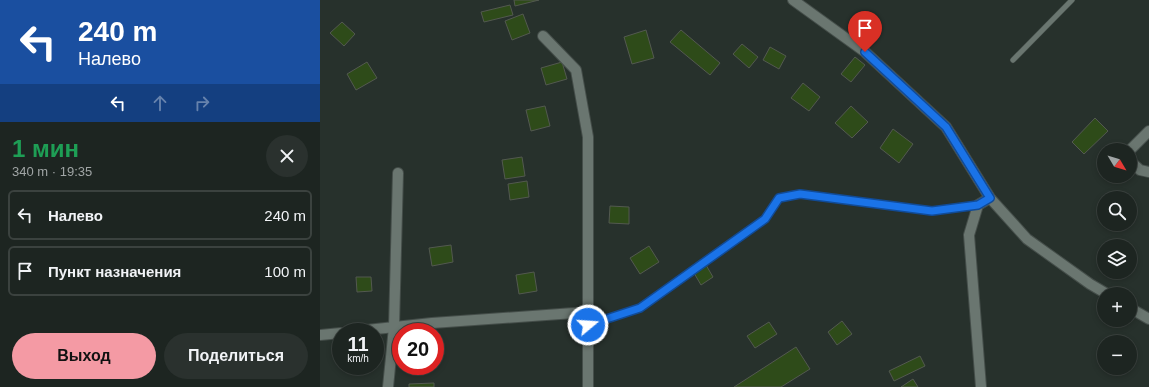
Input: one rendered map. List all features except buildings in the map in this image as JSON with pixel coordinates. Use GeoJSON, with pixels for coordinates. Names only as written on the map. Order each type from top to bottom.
{"type":"FeatureCollection","features":[{"type":"Feature","properties":{"kind":"street"},"geometry":{"type":"LineString","coordinates":[[793,0],[865,52],[946,127],[990,198],[1027,239],[1097,288]]}},
{"type":"Feature","properties":{"kind":"street"},"geometry":{"type":"LineString","coordinates":[[543,36],[576,70],[588,137],[588,387]]}},
{"type":"Feature","properties":{"kind":"street"},"geometry":{"type":"LineString","coordinates":[[1137,143],[1149,131]]}},
{"type":"Feature","properties":{"kind":"street"},"geometry":{"type":"LineString","coordinates":[[1137,167],[1140,170],[1149,172]]}},
{"type":"Feature","properties":{"kind":"street"},"geometry":{"type":"LineString","coordinates":[[394,323],[398,173]]}},
{"type":"Feature","properties":{"kind":"street"},"geometry":{"type":"LineString","coordinates":[[980,387],[969,234],[978,205],[990,198]]}},
{"type":"Feature","properties":{"kind":"street"},"geometry":{"type":"LineString","coordinates":[[424,323],[588,312]]}},
{"type":"Feature","properties":{"kind":"street"},"geometry":{"type":"LineString","coordinates":[[1137,312],[1149,319]]}},
{"type":"Feature","properties":{"kind":"street"},"geometry":{"type":"LineString","coordinates":[[320,335],[332,334]]}},
{"type":"Feature","properties":{"kind":"street"},"geometry":{"type":"LineString","coordinates":[[388,387],[392,347]]}},
{"type":"Feature","properties":{"kind":"lane"},"geometry":{"type":"LineString","coordinates":[[1013,60],[1072,0]]}},
{"type":"Feature","properties":{"kind":"lane"},"geometry":{"type":"LineString","coordinates":[[588,325],[640,308],[765,219],[779,198],[800,194],[932,211],[978,205]]}},
{"type":"Feature","properties":{"kind":"route"},"geometry":{"type":"LineString","coordinates":[[588,325],[640,308],[765,219],[779,198],[800,194],[932,211],[978,205],[990,198],[946,127],[865,52]]}}]}
